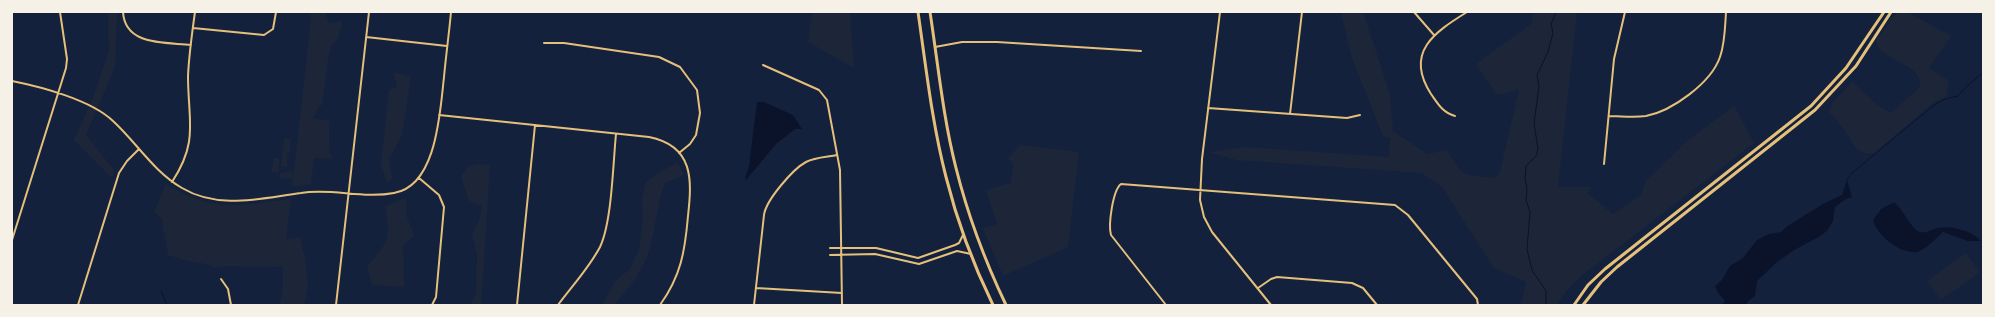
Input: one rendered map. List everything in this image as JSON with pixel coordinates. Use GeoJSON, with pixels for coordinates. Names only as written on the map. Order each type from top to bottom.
{"type":"FeatureCollection","features":[{"type":"Feature","properties":{"kind":"main road"},"geometry":{"type":"LineString","coordinates":[[918,12],[939,146],[951,196],[963,235],[993,305]]}},
{"type":"Feature","properties":{"kind":"main road"},"geometry":{"type":"LineString","coordinates":[[930,12],[949,137],[963,196],[985,258],[1006,305]]}},
{"type":"Feature","properties":{"kind":"main road"},"geometry":{"type":"LineString","coordinates":[[1574,305],[1588,286],[1605,269],[1811,106],[1846,68],[1884,12]]}},
{"type":"Feature","properties":{"kind":"main road"},"geometry":{"type":"LineString","coordinates":[[1583,305],[1601,282],[1617,267],[1815,110],[1856,66],[1891,12]]}},
{"type":"Feature","properties":{"kind":"street"},"geometry":{"type":"LineString","coordinates":[[12,240],[58,94],[67,59],[60,12]]}},
{"type":"Feature","properties":{"kind":"street"},"geometry":{"type":"LineString","coordinates":[[123,12],[126,26],[139,37],[150,41],[191,45]]}},
{"type":"Feature","properties":{"kind":"street"},"geometry":{"type":"LineString","coordinates":[[172,182],[185,159],[190,143],[188,77],[195,12]]}},
{"type":"Feature","properties":{"kind":"street"},"geometry":{"type":"LineString","coordinates":[[193,28],[264,35],[273,29],[276,12]]}},
{"type":"Feature","properties":{"kind":"street"},"geometry":{"type":"LineString","coordinates":[[336,305],[369,12]]}},
{"type":"Feature","properties":{"kind":"street"},"geometry":{"type":"LineString","coordinates":[[12,81],[90,105],[105,114],[120,128],[162,174],[172,182],[198,195],[227,201],[246,201],[314,191],[374,195],[395,193],[410,187],[419,178],[432,150],[440,115],[451,12]]}},
{"type":"Feature","properties":{"kind":"street"},"geometry":{"type":"LineString","coordinates":[[1220,12],[1200,189],[1201,207],[1208,226],[1271,305]]}},
{"type":"Feature","properties":{"kind":"street"},"geometry":{"type":"LineString","coordinates":[[1290,114],[1302,12]]}},
{"type":"Feature","properties":{"kind":"street"},"geometry":{"type":"LineString","coordinates":[[1414,12],[1434,35]]}},
{"type":"Feature","properties":{"kind":"street"},"geometry":{"type":"LineString","coordinates":[[1455,116],[1449,115],[1442,109],[1426,86],[1423,77],[1423,55],[1434,35],[1467,12]]}},
{"type":"Feature","properties":{"kind":"street"},"geometry":{"type":"LineString","coordinates":[[1604,164],[1615,51],[1625,12]]}},
{"type":"Feature","properties":{"kind":"street"},"geometry":{"type":"LineString","coordinates":[[1609,116],[1635,118],[1656,113],[1674,104],[1705,81],[1716,67],[1723,50],[1726,12]]}},
{"type":"Feature","properties":{"kind":"street"},"geometry":{"type":"LineString","coordinates":[[366,37],[447,46]]}},
{"type":"Feature","properties":{"kind":"street"},"geometry":{"type":"LineString","coordinates":[[935,47],[962,42],[997,42],[1141,51]]}},
{"type":"Feature","properties":{"kind":"street"},"geometry":{"type":"LineString","coordinates":[[544,43],[564,43],[659,57],[680,67],[697,90],[700,113],[696,135],[690,144],[679,154]]}},
{"type":"Feature","properties":{"kind":"street"},"geometry":{"type":"LineString","coordinates":[[763,65],[816,88],[824,94],[828,104],[840,175],[842,305]]}},
{"type":"Feature","properties":{"kind":"street"},"geometry":{"type":"LineString","coordinates":[[1208,108],[1347,118],[1360,115]]}},
{"type":"Feature","properties":{"kind":"street"},"geometry":{"type":"LineString","coordinates":[[440,115],[654,138],[670,145],[679,154],[687,167],[691,183],[685,244],[677,277],[660,305]]}},
{"type":"Feature","properties":{"kind":"street"},"geometry":{"type":"LineString","coordinates":[[517,305],[535,125]]}},
{"type":"Feature","properties":{"kind":"street"},"geometry":{"type":"LineString","coordinates":[[558,305],[595,256],[603,239],[607,222],[616,134]]}},
{"type":"Feature","properties":{"kind":"street"},"geometry":{"type":"LineString","coordinates":[[78,305],[119,173],[126,161],[139,150]]}},
{"type":"Feature","properties":{"kind":"street"},"geometry":{"type":"LineString","coordinates":[[754,305],[764,215],[768,203],[802,164],[812,160],[837,155]]}},
{"type":"Feature","properties":{"kind":"street"},"geometry":{"type":"LineString","coordinates":[[419,178],[439,195],[444,207],[436,297],[432,305]]}},
{"type":"Feature","properties":{"kind":"street"},"geometry":{"type":"LineString","coordinates":[[1166,305],[1113,240],[1111,235],[1109,224],[1117,189],[1120,184],[1124,183],[1200,189],[1400,207],[1477,299],[1478,305]]}},
{"type":"Feature","properties":{"kind":"street"},"geometry":{"type":"LineString","coordinates":[[830,248],[876,248],[918,258],[959,243],[963,235]]}},
{"type":"Feature","properties":{"kind":"street"},"geometry":{"type":"LineString","coordinates":[[830,255],[875,254],[919,264],[957,251],[971,254]]}},
{"type":"Feature","properties":{"kind":"street"},"geometry":{"type":"LineString","coordinates":[[1258,288],[1270,279],[1277,277],[1352,283],[1363,288],[1377,305]]}},
{"type":"Feature","properties":{"kind":"street"},"geometry":{"type":"LineString","coordinates":[[221,279],[228,289],[231,305]]}},
{"type":"Feature","properties":{"kind":"street"},"geometry":{"type":"LineString","coordinates":[[756,288],[842,294]]}},
{"type":"Feature","properties":{"kind":"shaded area"},"geometry":{"type":"Polygon","coordinates":[[[108,12],[117,12],[115,67],[86,135],[114,170],[112,178],[74,140],[92,100],[109,51],[108,12]]]}},
{"type":"Feature","properties":{"kind":"shaded area"},"geometry":{"type":"Polygon","coordinates":[[[311,12],[325,12],[329,23],[343,21],[338,39],[332,45],[328,59],[322,105],[319,106],[313,118],[329,121],[329,148],[332,159],[314,158],[311,184],[292,187],[309,39],[311,12]]]}},
{"type":"Feature","properties":{"kind":"shaded area"},"geometry":{"type":"Polygon","coordinates":[[[812,12],[850,12],[854,68],[808,42],[812,12]]]}},
{"type":"Feature","properties":{"kind":"shaded area"},"geometry":{"type":"Polygon","coordinates":[[[1341,12],[1363,12],[1390,94],[1393,131],[1427,154],[1447,150],[1457,166],[1465,173],[1470,175],[1495,178],[1500,172],[1519,90],[1497,95],[1476,64],[1531,24],[1533,12],[1577,12],[1558,187],[1592,187],[1587,193],[1613,214],[1641,195],[1645,182],[1688,140],[1734,106],[1754,143],[1585,273],[1566,291],[1557,305],[1521,305],[1526,282],[1494,268],[1442,187],[1422,173],[1236,160],[1209,152],[1246,147],[1389,157],[1390,138],[1383,136],[1352,58],[1341,12]]]}},
{"type":"Feature","properties":{"kind":"shaded area"},"geometry":{"type":"Polygon","coordinates":[[[1897,12],[1907,12],[1951,36],[1929,68],[1949,81],[1946,97],[1934,102],[1874,153],[1863,153],[1856,148],[1844,129],[1829,112],[1832,104],[1852,81],[1877,105],[1891,113],[1920,87],[1919,78],[1914,72],[1908,66],[1885,54],[1879,48],[1876,41],[1897,12]]]}},
{"type":"Feature","properties":{"kind":"shaded area"},"geometry":{"type":"Polygon","coordinates":[[[394,72],[411,77],[402,135],[389,159],[392,179],[387,183],[381,165],[389,89],[397,88],[394,72]]]}},
{"type":"Feature","properties":{"kind":"shaded area"},"geometry":{"type":"Polygon","coordinates":[[[757,102],[764,102],[793,115],[802,129],[795,129],[776,144],[746,180],[745,178],[749,166],[757,102]]]}},
{"type":"Feature","properties":{"kind":"shaded area"},"geometry":{"type":"Polygon","coordinates":[[[284,138],[291,139],[290,152],[287,153],[287,167],[281,166],[284,138]]]}},
{"type":"Feature","properties":{"kind":"shaded area"},"geometry":{"type":"Polygon","coordinates":[[[1020,145],[1079,152],[1068,247],[1003,276],[983,228],[997,224],[986,190],[1011,183],[1013,164],[1008,158],[1020,145]]]}},
{"type":"Feature","properties":{"kind":"shaded area"},"geometry":{"type":"Polygon","coordinates":[[[274,158],[279,158],[279,173],[271,172],[274,158]]]}},
{"type":"Feature","properties":{"kind":"shaded area"},"geometry":{"type":"Polygon","coordinates":[[[678,163],[684,175],[665,183],[651,245],[642,268],[629,288],[614,305],[602,305],[616,280],[630,269],[639,249],[643,220],[642,199],[646,182],[663,170],[678,163]]]}},
{"type":"Feature","properties":{"kind":"shaded area"},"geometry":{"type":"Polygon","coordinates":[[[478,164],[490,165],[481,305],[470,305],[476,294],[477,255],[472,234],[479,221],[482,206],[469,201],[461,176],[469,166],[478,164]]]}},
{"type":"Feature","properties":{"kind":"shaded area"},"geometry":{"type":"Polygon","coordinates":[[[292,171],[293,178],[280,179],[280,173],[292,171]]]}},
{"type":"Feature","properties":{"kind":"shaded area"},"geometry":{"type":"Polygon","coordinates":[[[1847,180],[1852,197],[1846,199],[1835,207],[1833,221],[1827,231],[1794,250],[1776,263],[1757,281],[1755,296],[1748,301],[1746,305],[1722,305],[1725,301],[1718,293],[1715,286],[1722,280],[1730,266],[1743,258],[1757,240],[1769,234],[1781,232],[1786,227],[1823,204],[1842,195],[1847,180]]]}},
{"type":"Feature","properties":{"kind":"shaded area"},"geometry":{"type":"Polygon","coordinates":[[[166,184],[198,199],[227,205],[241,205],[291,199],[286,239],[300,237],[305,258],[308,287],[304,305],[279,305],[283,290],[283,267],[220,266],[214,268],[210,265],[168,255],[162,219],[154,212],[166,184]]]}},
{"type":"Feature","properties":{"kind":"shaded area"},"geometry":{"type":"Polygon","coordinates":[[[406,198],[406,214],[414,236],[403,245],[404,287],[372,285],[367,266],[384,246],[388,233],[385,206],[406,198]]]}},
{"type":"Feature","properties":{"kind":"shaded area"},"geometry":{"type":"Polygon","coordinates":[[[1894,202],[1914,227],[1920,232],[1949,227],[1973,234],[1981,241],[1968,241],[1943,232],[1928,246],[1918,252],[1904,251],[1891,243],[1879,232],[1873,220],[1881,209],[1894,202]]]}},
{"type":"Feature","properties":{"kind":"shaded area"},"geometry":{"type":"Polygon","coordinates":[[[1966,253],[1980,272],[1941,300],[1927,281],[1966,253]]]}},
{"type":"Feature","properties":{"kind":"waterway"},"geometry":{"type":"LineString","coordinates":[[1546,305],[1546,291],[1532,270],[1527,249],[1530,212],[1526,200],[1527,188],[1525,179],[1526,166],[1536,156],[1538,149],[1534,123],[1539,87],[1537,75],[1548,52],[1553,33],[1551,24],[1556,12]]}},
{"type":"Feature","properties":{"kind":"waterway"},"geometry":{"type":"LineString","coordinates":[[1847,180],[1852,173],[1934,105],[1945,99],[1958,96],[1968,85],[1983,73]]}},
{"type":"Feature","properties":{"kind":"waterway"},"geometry":{"type":"LineString","coordinates":[[161,291],[167,305]]}}]}
